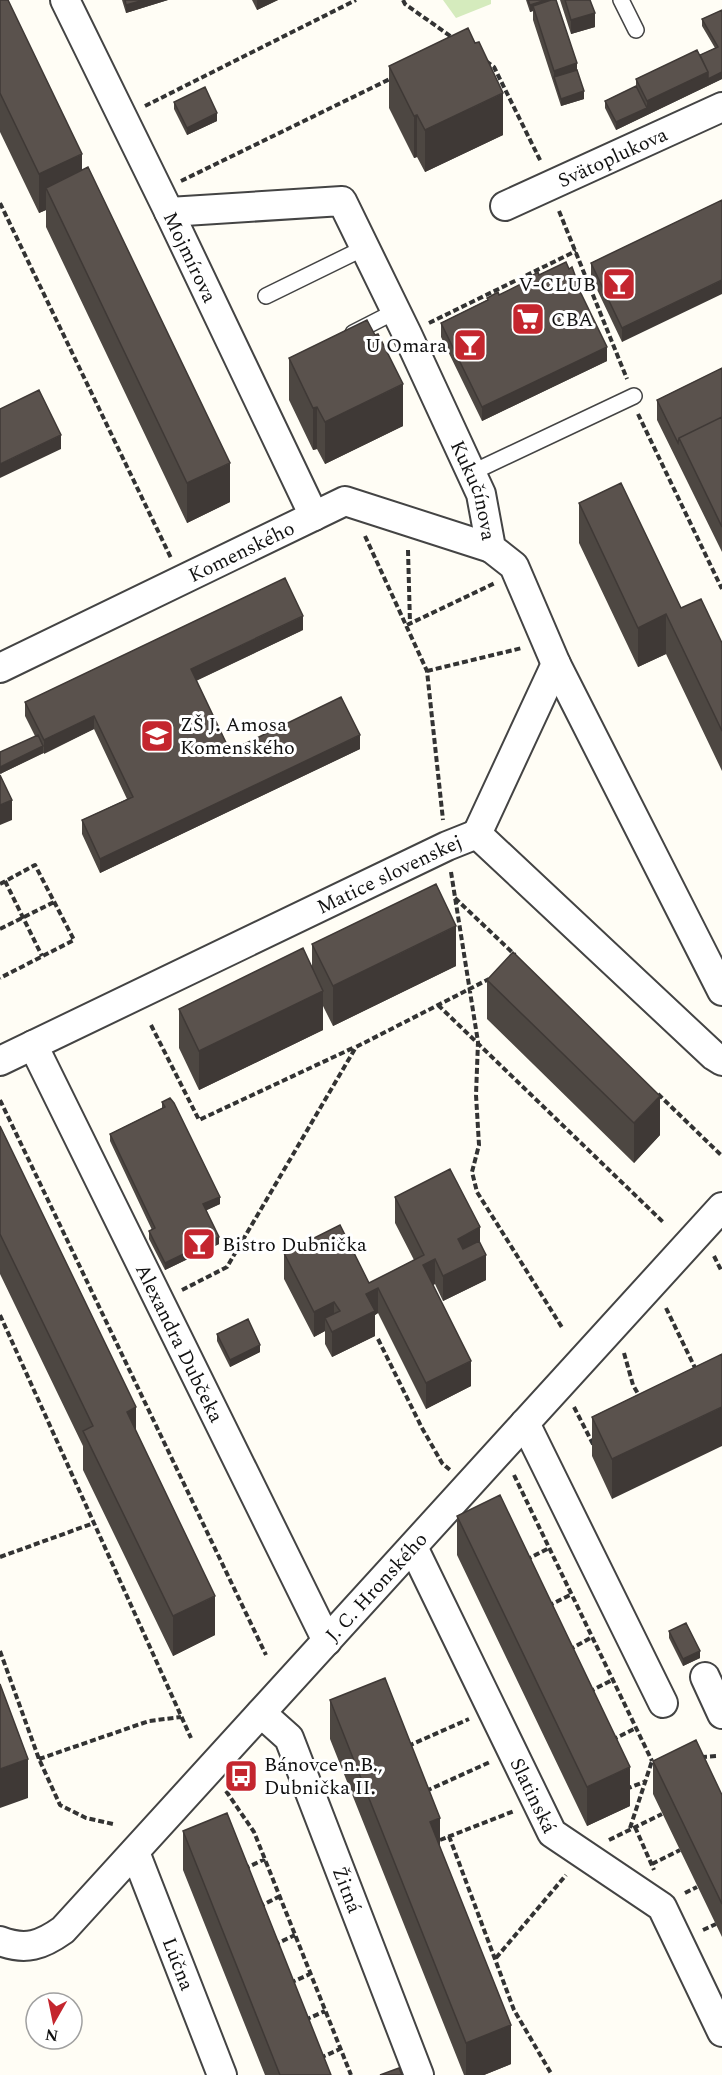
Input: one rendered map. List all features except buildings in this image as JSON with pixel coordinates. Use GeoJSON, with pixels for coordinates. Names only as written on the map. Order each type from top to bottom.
{"type":"FeatureCollection","features":[{"type":"Feature","properties":{"kind":"street","name":"Mojmírova"},"geometry":{"type":"LineString","coordinates":[[65,0],[314,516]]}},
{"type":"Feature","properties":{"kind":"street","name":"Svätoplukova"},"geometry":{"type":"LineString","coordinates":[[504,206],[722,107]]}},
{"type":"Feature","properties":{"kind":"street","name":"Kukučínova"},"geometry":{"type":"LineString","coordinates":[[164,202],[342,201],[481,494],[491,548],[514,566],[556,664],[722,991]]}},
{"type":"Feature","properties":{"kind":"street","name":"Komenského"},"geometry":{"type":"LineString","coordinates":[[0,668],[345,501],[491,548]]}},
{"type":"Feature","properties":{"kind":"street"},"geometry":{"type":"LineString","coordinates":[[477,834],[556,664]]}},
{"type":"Feature","properties":{"kind":"street","name":"Matice slovenskej"},"geometry":{"type":"LineString","coordinates":[[0,1061],[447,846],[477,834],[722,1061]]}},
{"type":"Feature","properties":{"kind":"street","name":"Alexandra Dubčeka"},"geometry":{"type":"LineString","coordinates":[[33,1045],[327,1641]]}},
{"type":"Feature","properties":{"kind":"street","name":"J. C. Hronského"},"geometry":{"type":"LineString","coordinates":[[9,1944],[36,1945],[47,1941],[63,1930],[722,1207]]}},
{"type":"Feature","properties":{"kind":"street"},"geometry":{"type":"LineString","coordinates":[[525,1423],[663,1703]]}},
{"type":"Feature","properties":{"kind":"street","name":"Slatinská"},"geometry":{"type":"LineString","coordinates":[[413,1547],[552,1833],[662,1907],[722,2032]]}},
{"type":"Feature","properties":{"kind":"street"},"geometry":{"type":"LineString","coordinates":[[705,1677],[722,1714]]}},
{"type":"Feature","properties":{"kind":"street","name":"Žitná"},"geometry":{"type":"LineString","coordinates":[[261,1713],[289,1738],[419,2075]]}},
{"type":"Feature","properties":{"kind":"street","name":"Lúčna"},"geometry":{"type":"LineString","coordinates":[[135,1852],[222,2075]]}},
{"type":"Feature","properties":{"kind":"lane"},"geometry":{"type":"LineString","coordinates":[[621,0],[636,30]]}},
{"type":"Feature","properties":{"kind":"lane"},"geometry":{"type":"LineString","coordinates":[[266,296],[364,248]]}},
{"type":"Feature","properties":{"kind":"lane"},"geometry":{"type":"LineString","coordinates":[[339,340],[401,323]]}},
{"type":"Feature","properties":{"kind":"lane"},"geometry":{"type":"LineString","coordinates":[[471,473],[634,396]]}},
{"type":"Feature","properties":{"kind":"path"},"geometry":{"type":"LineString","coordinates":[[147,105],[357,0]]}},
{"type":"Feature","properties":{"kind":"path"},"geometry":{"type":"LineString","coordinates":[[403,0],[405,4],[462,44]]}},
{"type":"Feature","properties":{"kind":"path"},"geometry":{"type":"LineString","coordinates":[[478,55],[494,67],[552,184],[557,207],[634,396],[637,412],[722,589]]}},
{"type":"Feature","properties":{"kind":"path"},"geometry":{"type":"LineString","coordinates":[[164,202],[399,74]]}},
{"type":"Feature","properties":{"kind":"path"},"geometry":{"type":"LineString","coordinates":[[0,203],[182,580]]}},
{"type":"Feature","properties":{"kind":"path"},"geometry":{"type":"LineString","coordinates":[[401,323],[576,251]]}},
{"type":"Feature","properties":{"kind":"path"},"geometry":{"type":"LineString","coordinates":[[363,530],[408,624],[427,671],[447,846],[478,1042],[476,1095],[479,1145],[472,1172],[477,1192],[563,1329]]}},
{"type":"Feature","properties":{"kind":"path"},"geometry":{"type":"LineString","coordinates":[[408,548],[408,624]]}},
{"type":"Feature","properties":{"kind":"path"},"geometry":{"type":"LineString","coordinates":[[408,624],[495,583]]}},
{"type":"Feature","properties":{"kind":"path"},"geometry":{"type":"LineString","coordinates":[[427,671],[525,647]]}},
{"type":"Feature","properties":{"kind":"path"},"geometry":{"type":"LineString","coordinates":[[0,884],[35,865],[74,940],[0,978]]}},
{"type":"Feature","properties":{"kind":"path"},"geometry":{"type":"LineString","coordinates":[[5,881],[42,956]]}},
{"type":"Feature","properties":{"kind":"path"},"geometry":{"type":"LineString","coordinates":[[455,897],[522,962]]}},
{"type":"Feature","properties":{"kind":"path"},"geometry":{"type":"LineString","coordinates":[[0,929],[54,902]]}},
{"type":"Feature","properties":{"kind":"path"},"geometry":{"type":"LineString","coordinates":[[151,1025],[199,1120],[356,1047],[490,978]]}},
{"type":"Feature","properties":{"kind":"path"},"geometry":{"type":"LineString","coordinates":[[438,1005],[663,1222]]}},
{"type":"Feature","properties":{"kind":"path"},"geometry":{"type":"LineString","coordinates":[[160,1302],[227,1267],[356,1047]]}},
{"type":"Feature","properties":{"kind":"path"},"geometry":{"type":"LineString","coordinates":[[655,1092],[722,1156]]}},
{"type":"Feature","properties":{"kind":"path"},"geometry":{"type":"LineString","coordinates":[[0,1100],[266,1655]]}},
{"type":"Feature","properties":{"kind":"path"},"geometry":{"type":"LineString","coordinates":[[711,1250],[722,1272]]}},
{"type":"Feature","properties":{"kind":"path"},"geometry":{"type":"LineString","coordinates":[[663,1302],[698,1374]]}},
{"type":"Feature","properties":{"kind":"path"},"geometry":{"type":"LineString","coordinates":[[0,1315],[191,1738]]}},
{"type":"Feature","properties":{"kind":"path"},"geometry":{"type":"LineString","coordinates":[[378,1339],[422,1428],[442,1463],[451,1471]]}},
{"type":"Feature","properties":{"kind":"path"},"geometry":{"type":"LineString","coordinates":[[622,1346],[633,1385],[644,1405]]}},
{"type":"Feature","properties":{"kind":"path"},"geometry":{"type":"LineString","coordinates":[[571,1401],[596,1450]]}},
{"type":"Feature","properties":{"kind":"path"},"geometry":{"type":"LineString","coordinates":[[510,1467],[652,1761],[632,1828],[656,1873]]}},
{"type":"Feature","properties":{"kind":"path"},"geometry":{"type":"LineString","coordinates":[[0,1557],[94,1523]]}},
{"type":"Feature","properties":{"kind":"path"},"geometry":{"type":"LineString","coordinates":[[524,1562],[549,1548]]}},
{"type":"Feature","properties":{"kind":"path"},"geometry":{"type":"LineString","coordinates":[[546,1608],[572,1594]]}},
{"type":"Feature","properties":{"kind":"path"},"geometry":{"type":"LineString","coordinates":[[566,1651],[592,1637]]}},
{"type":"Feature","properties":{"kind":"path"},"geometry":{"type":"LineString","coordinates":[[0,1651],[39,1759],[60,1805],[86,1818],[113,1824]]}},
{"type":"Feature","properties":{"kind":"path"},"geometry":{"type":"LineString","coordinates":[[586,1693],[612,1680]]}},
{"type":"Feature","properties":{"kind":"path"},"geometry":{"type":"LineString","coordinates":[[404,1748],[492,1709]]}},
{"type":"Feature","properties":{"kind":"path"},"geometry":{"type":"LineString","coordinates":[[39,1759],[149,1721],[181,1717]]}},
{"type":"Feature","properties":{"kind":"path"},"geometry":{"type":"LineString","coordinates":[[609,1741],[636,1728]]}},
{"type":"Feature","properties":{"kind":"path"},"geometry":{"type":"LineString","coordinates":[[423,1793],[513,1752]]}},
{"type":"Feature","properties":{"kind":"path"},"geometry":{"type":"LineString","coordinates":[[696,1757],[718,1756]]}},
{"type":"Feature","properties":{"kind":"path"},"geometry":{"type":"LineString","coordinates":[[652,1761],[663,1760]]}},
{"type":"Feature","properties":{"kind":"path"},"geometry":{"type":"LineString","coordinates":[[210,1770],[254,1832],[351,2075]]}},
{"type":"Feature","properties":{"kind":"path"},"geometry":{"type":"LineString","coordinates":[[622,1790],[645,1781]]}},
{"type":"Feature","properties":{"kind":"path"},"geometry":{"type":"LineString","coordinates":[[440,1840],[537,1802]]}},
{"type":"Feature","properties":{"kind":"path"},"geometry":{"type":"LineString","coordinates":[[496,1958],[584,1855],[662,1814]]}},
{"type":"Feature","properties":{"kind":"path"},"geometry":{"type":"LineString","coordinates":[[449,1836],[514,2010],[552,2075]]}},
{"type":"Feature","properties":{"kind":"path"},"geometry":{"type":"LineString","coordinates":[[652,1864],[680,1850]]}},
{"type":"Feature","properties":{"kind":"path"},"geometry":{"type":"LineString","coordinates":[[238,1872],[265,1859]]}},
{"type":"Feature","properties":{"kind":"path"},"geometry":{"type":"LineString","coordinates":[[690,1890],[698,1887]]}},
{"type":"Feature","properties":{"kind":"path"},"geometry":{"type":"LineString","coordinates":[[253,1910],[280,1896]]}},
{"type":"Feature","properties":{"kind":"path"},"geometry":{"type":"LineString","coordinates":[[708,1928],[716,1924]]}},
{"type":"Feature","properties":{"kind":"path"},"geometry":{"type":"LineString","coordinates":[[268,1948],[295,1935]]}},
{"type":"Feature","properties":{"kind":"path"},"geometry":{"type":"LineString","coordinates":[[283,1986],[310,1974]]}},
{"type":"Feature","properties":{"kind":"path"},"geometry":{"type":"LineString","coordinates":[[298,2023],[325,2011]]}},
{"type":"Feature","properties":{"kind":"path"},"geometry":{"type":"LineString","coordinates":[[314,2060],[340,2049]]}},
{"type":"Feature","properties":{"kind":"green space"},"geometry":{"type":"Polygon","coordinates":[[[443,0],[491,0],[491,4],[456,18],[443,0]]]}},
{"type":"Feature","properties":{"kind":"place","name":"V-CLUB"},"geometry":{"type":"Point","coordinates":[619,284]}},
{"type":"Feature","properties":{"kind":"place","name":"CBA"},"geometry":{"type":"Point","coordinates":[528,319]}},
{"type":"Feature","properties":{"kind":"place","name":"U Omara"},"geometry":{"type":"Point","coordinates":[470,345]}},
{"type":"Feature","properties":{"kind":"place","name":"ZŠ J. Amosa Komenského"},"geometry":{"type":"Point","coordinates":[157,736]}},
{"type":"Feature","properties":{"kind":"place","name":"Bistro Dubnička"},"geometry":{"type":"Point","coordinates":[199,1244]}},
{"type":"Feature","properties":{"kind":"place","name":"Bánovce n.B., Dubnička II."},"geometry":{"type":"Point","coordinates":[241,1776]}}]}
